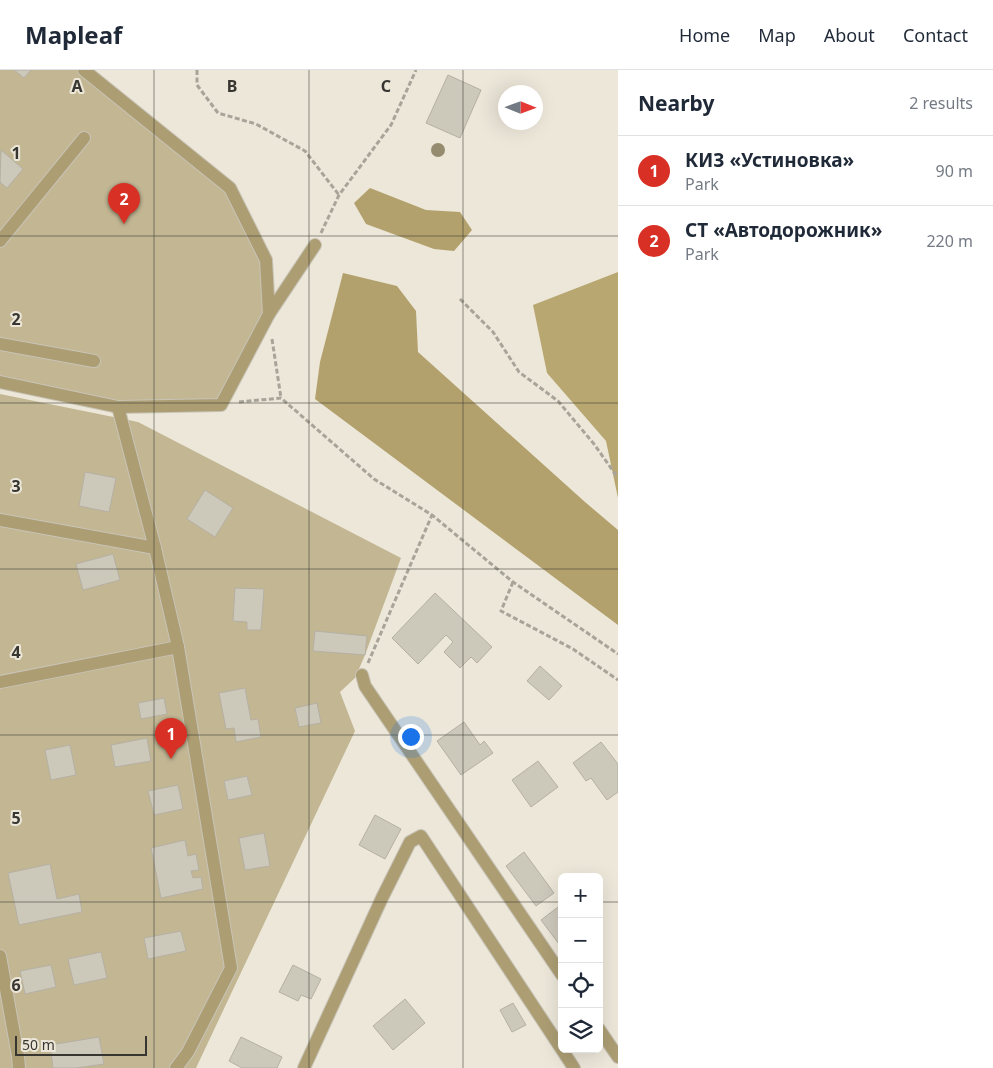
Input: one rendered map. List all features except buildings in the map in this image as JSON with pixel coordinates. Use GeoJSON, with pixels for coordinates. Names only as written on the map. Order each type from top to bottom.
{"type":"FeatureCollection","features":[{"type":"Feature","properties":{"kind":"street"},"geometry":{"type":"LineString","coordinates":[[84,70],[230,188],[266,260],[269,314]]}},
{"type":"Feature","properties":{"kind":"street"},"geometry":{"type":"LineString","coordinates":[[0,240],[84,138]]}},
{"type":"Feature","properties":{"kind":"street"},"geometry":{"type":"LineString","coordinates":[[0,382],[118,407],[221,405],[269,314],[315,245]]}},
{"type":"Feature","properties":{"kind":"street"},"geometry":{"type":"LineString","coordinates":[[0,344],[94,361]]}},
{"type":"Feature","properties":{"kind":"street"},"geometry":{"type":"LineString","coordinates":[[118,407],[155,548],[178,646],[231,968],[188,1052],[176,1068]]}},
{"type":"Feature","properties":{"kind":"street"},"geometry":{"type":"LineString","coordinates":[[0,520],[155,548]]}},
{"type":"Feature","properties":{"kind":"street"},"geometry":{"type":"LineString","coordinates":[[0,682],[178,646]]}},
{"type":"Feature","properties":{"kind":"street"},"geometry":{"type":"LineString","coordinates":[[362,675],[364,686],[558,969]]}},
{"type":"Feature","properties":{"kind":"street"},"geometry":{"type":"LineString","coordinates":[[304,1068],[410,842],[421,836],[574,1068]]}},
{"type":"Feature","properties":{"kind":"street"},"geometry":{"type":"LineString","coordinates":[[0,956],[19,1068]]}},
{"type":"Feature","properties":{"kind":"street"},"geometry":{"type":"LineString","coordinates":[[603,1036],[618,1057]]}},
{"type":"Feature","properties":{"kind":"path"},"geometry":{"type":"LineString","coordinates":[[197,70],[197,85],[218,113],[256,124],[305,151],[339,195]]}},
{"type":"Feature","properties":{"kind":"path"},"geometry":{"type":"LineString","coordinates":[[315,245],[339,195],[391,125],[416,70]]}},
{"type":"Feature","properties":{"kind":"path"},"geometry":{"type":"LineString","coordinates":[[460,299],[493,332],[518,372],[558,401],[594,444],[618,478]]}},
{"type":"Feature","properties":{"kind":"path"},"geometry":{"type":"LineString","coordinates":[[269,314],[281,398],[374,479],[432,516],[513,582],[618,654]]}},
{"type":"Feature","properties":{"kind":"path"},"geometry":{"type":"LineString","coordinates":[[221,405],[281,398]]}},
{"type":"Feature","properties":{"kind":"path"},"geometry":{"type":"LineString","coordinates":[[362,675],[432,516]]}},
{"type":"Feature","properties":{"kind":"path"},"geometry":{"type":"LineString","coordinates":[[513,582],[500,611],[573,649],[618,680]]}},
{"type":"Feature","properties":{"kind":"shaded area"},"geometry":{"type":"Polygon","coordinates":[[[0,70],[81,70],[230,188],[266,260],[269,314],[221,405],[130,407],[0,382],[0,70]]]}},
{"type":"Feature","properties":{"kind":"shaded area"},"geometry":{"type":"Polygon","coordinates":[[[370,188],[426,210],[460,212],[472,230],[454,251],[434,249],[366,224],[354,203],[370,188]]]}},
{"type":"Feature","properties":{"kind":"shaded area"},"geometry":{"type":"Polygon","coordinates":[[[618,272],[618,498],[606,441],[547,373],[533,305],[618,272]]]}},
{"type":"Feature","properties":{"kind":"shaded area"},"geometry":{"type":"Polygon","coordinates":[[[343,273],[397,286],[416,311],[418,352],[618,530],[618,625],[315,399],[320,362],[343,273]]]}},
{"type":"Feature","properties":{"kind":"shaded area"},"geometry":{"type":"Polygon","coordinates":[[[0,394],[138,422],[401,558],[355,678],[340,692],[355,731],[196,1068],[0,1068],[0,394]]]}},
{"type":"Feature","properties":{"kind":"place","name":"СТ «Автодорожник»"},"geometry":{"type":"Point","coordinates":[124,224]}},
{"type":"Feature","properties":{"kind":"place","name":"КИЗ «Устиновка»"},"geometry":{"type":"Point","coordinates":[171,759]}}]}
